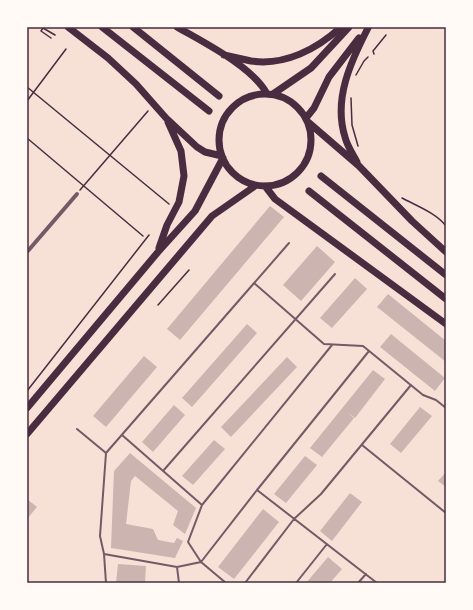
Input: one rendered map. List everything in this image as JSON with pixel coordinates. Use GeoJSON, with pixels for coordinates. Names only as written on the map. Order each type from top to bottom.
{"type":"FeatureCollection","features":[{"type":"Feature","properties":{"kind":"main road"},"geometry":{"type":"LineString","coordinates":[[68,27],[108,58],[136,84],[166,118],[197,147],[204,152],[222,157]]}},
{"type":"Feature","properties":{"kind":"main road"},"geometry":{"type":"LineString","coordinates":[[102,27],[209,111]]}},
{"type":"Feature","properties":{"kind":"main road"},"geometry":{"type":"LineString","coordinates":[[133,27],[219,96]]}},
{"type":"Feature","properties":{"kind":"main road"},"geometry":{"type":"LineString","coordinates":[[177,27],[224,55],[256,78],[270,94]]}},
{"type":"Feature","properties":{"kind":"main road"},"geometry":{"type":"LineString","coordinates":[[224,55],[253,61],[277,60],[294,56],[317,46],[328,39],[341,27]]}},
{"type":"Feature","properties":{"kind":"main road"},"geometry":{"type":"LineString","coordinates":[[270,94],[310,68],[349,27]]}},
{"type":"Feature","properties":{"kind":"main road"},"geometry":{"type":"LineString","coordinates":[[307,120],[339,63],[368,27]]}},
{"type":"Feature","properties":{"kind":"main road"},"geometry":{"type":"LineString","coordinates":[[359,166],[344,136],[341,111],[345,86],[353,57],[368,27]]}},
{"type":"Feature","properties":{"kind":"main road"},"geometry":{"type":"LineString","coordinates":[[270,94],[283,97],[299,108],[307,120],[311,131],[310,151],[307,160],[295,175],[278,185],[255,186],[243,181],[234,175],[222,157],[219,145],[222,123],[228,113],[245,98],[256,95],[270,94]]}},
{"type":"Feature","properties":{"kind":"main road"},"geometry":{"type":"LineString","coordinates":[[158,252],[167,225],[179,202],[184,176],[181,151],[166,118]]}},
{"type":"Feature","properties":{"kind":"main road"},"geometry":{"type":"LineString","coordinates":[[307,120],[359,166],[446,252]]}},
{"type":"Feature","properties":{"kind":"main road"},"geometry":{"type":"LineString","coordinates":[[27,408],[158,252],[195,211],[222,157]]}},
{"type":"Feature","properties":{"kind":"main road"},"geometry":{"type":"LineString","coordinates":[[321,176],[446,275]]}},
{"type":"Feature","properties":{"kind":"main road"},"geometry":{"type":"LineString","coordinates":[[27,434],[212,216],[255,186]]}},
{"type":"Feature","properties":{"kind":"main road"},"geometry":{"type":"LineString","coordinates":[[265,186],[275,198],[446,324]]}},
{"type":"Feature","properties":{"kind":"main road"},"geometry":{"type":"LineString","coordinates":[[309,191],[446,299]]}},
{"type":"Feature","properties":{"kind":"street"},"geometry":{"type":"LineString","coordinates":[[27,252],[77,194]]}},
{"type":"Feature","properties":{"kind":"lane"},"geometry":{"type":"LineString","coordinates":[[106,583],[104,554],[100,536],[106,453],[290,243]]}},
{"type":"Feature","properties":{"kind":"lane"},"geometry":{"type":"LineString","coordinates":[[163,471],[335,274]]}},
{"type":"Feature","properties":{"kind":"lane"},"geometry":{"type":"LineString","coordinates":[[254,283],[324,344],[363,346],[423,396],[436,400],[446,408]]}},
{"type":"Feature","properties":{"kind":"lane"},"geometry":{"type":"LineString","coordinates":[[226,583],[202,562],[188,542],[202,505],[333,344]]}},
{"type":"Feature","properties":{"kind":"lane"},"geometry":{"type":"LineString","coordinates":[[104,554],[177,567],[202,562],[369,351]]}},
{"type":"Feature","properties":{"kind":"lane"},"geometry":{"type":"LineString","coordinates":[[245,583],[294,519],[321,494],[411,385]]}},
{"type":"Feature","properties":{"kind":"lane"},"geometry":{"type":"LineString","coordinates":[[76,429],[106,453]]}},
{"type":"Feature","properties":{"kind":"lane"},"geometry":{"type":"LineString","coordinates":[[122,435],[202,505]]}},
{"type":"Feature","properties":{"kind":"lane"},"geometry":{"type":"LineString","coordinates":[[362,445],[446,512]]}},
{"type":"Feature","properties":{"kind":"lane"},"geometry":{"type":"LineString","coordinates":[[258,490],[378,583]]}},
{"type":"Feature","properties":{"kind":"lane"},"geometry":{"type":"LineString","coordinates":[[296,583],[327,544]]}},
{"type":"Feature","properties":{"kind":"lane"},"geometry":{"type":"LineString","coordinates":[[177,567],[179,583]]}},
{"type":"Feature","properties":{"kind":"lane"},"geometry":{"type":"LineString","coordinates":[[358,583],[366,574]]}},
{"type":"Feature","properties":{"kind":"path"},"geometry":{"type":"LineString","coordinates":[[51,38],[41,31],[43,28],[54,35]]}},
{"type":"Feature","properties":{"kind":"path"},"geometry":{"type":"LineString","coordinates":[[374,54],[373,51],[386,35]]}},
{"type":"Feature","properties":{"kind":"path"},"geometry":{"type":"LineString","coordinates":[[27,101],[66,49]]}},
{"type":"Feature","properties":{"kind":"path"},"geometry":{"type":"LineString","coordinates":[[356,76],[364,61],[368,57]]}},
{"type":"Feature","properties":{"kind":"path"},"geometry":{"type":"LineString","coordinates":[[27,87],[169,204]]}},
{"type":"Feature","properties":{"kind":"path"},"geometry":{"type":"LineString","coordinates":[[351,95],[351,121],[359,148]]}},
{"type":"Feature","properties":{"kind":"path"},"geometry":{"type":"LineString","coordinates":[[77,194],[148,111]]}},
{"type":"Feature","properties":{"kind":"path"},"geometry":{"type":"LineString","coordinates":[[27,138],[85,185],[143,236]]}},
{"type":"Feature","properties":{"kind":"path"},"geometry":{"type":"LineString","coordinates":[[400,197],[428,211],[446,226]]}},
{"type":"Feature","properties":{"kind":"path"},"geometry":{"type":"LineString","coordinates":[[27,391],[149,235]]}},
{"type":"Feature","properties":{"kind":"path"},"geometry":{"type":"LineString","coordinates":[[158,306],[189,270]]}},
{"type":"Feature","properties":{"kind":"building"},"geometry":{"type":"Polygon","coordinates":[[[270,206],[284,217],[180,340],[167,329],[270,206]]]}},
{"type":"Feature","properties":{"kind":"building"},"geometry":{"type":"Polygon","coordinates":[[[317,246],[335,262],[301,301],[283,285],[317,246]]]}},
{"type":"Feature","properties":{"kind":"building"},"geometry":{"type":"Polygon","coordinates":[[[355,278],[367,289],[332,328],[320,318],[355,278]]]}},
{"type":"Feature","properties":{"kind":"building"},"geometry":{"type":"Polygon","coordinates":[[[388,294],[446,341],[446,362],[377,307],[388,294]]]}},
{"type":"Feature","properties":{"kind":"building"},"geometry":{"type":"Polygon","coordinates":[[[247,324],[257,333],[192,407],[182,398],[247,324]]]}},
{"type":"Feature","properties":{"kind":"building"},"geometry":{"type":"Polygon","coordinates":[[[391,334],[445,378],[435,391],[380,347],[391,334]]]}},
{"type":"Feature","properties":{"kind":"building"},"geometry":{"type":"Polygon","coordinates":[[[144,356],[157,367],[106,427],[93,416],[144,356]]]}},
{"type":"Feature","properties":{"kind":"building"},"geometry":{"type":"Polygon","coordinates":[[[287,357],[297,367],[231,437],[221,427],[287,357]]]}},
{"type":"Feature","properties":{"kind":"building"},"geometry":{"type":"Polygon","coordinates":[[[373,370],[385,379],[355,418],[347,412],[354,418],[322,457],[310,448],[373,370]]]}},
{"type":"Feature","properties":{"kind":"building"},"geometry":{"type":"Polygon","coordinates":[[[174,405],[185,415],[153,452],[142,442],[174,405]]]}},
{"type":"Feature","properties":{"kind":"building"},"geometry":{"type":"Polygon","coordinates":[[[420,407],[432,416],[401,453],[390,444],[420,407]]]}},
{"type":"Feature","properties":{"kind":"building"},"geometry":{"type":"Polygon","coordinates":[[[214,440],[225,449],[193,485],[182,476],[214,440]]]}},
{"type":"Feature","properties":{"kind":"building"},"geometry":{"type":"Polygon","coordinates":[[[130,453],[196,508],[185,534],[173,525],[178,511],[135,476],[131,481],[126,524],[153,529],[158,540],[174,543],[177,538],[183,541],[175,558],[111,548],[114,471],[130,453]]]}},
{"type":"Feature","properties":{"kind":"building"},"geometry":{"type":"Polygon","coordinates":[[[305,456],[317,465],[286,503],[274,494],[305,456]]]}},
{"type":"Feature","properties":{"kind":"building"},"geometry":{"type":"Polygon","coordinates":[[[446,472],[446,487],[438,481],[446,472]]]}},
{"type":"Feature","properties":{"kind":"building"},"geometry":{"type":"Polygon","coordinates":[[[350,493],[362,502],[332,541],[320,531],[350,493]]]}},
{"type":"Feature","properties":{"kind":"building"},"geometry":{"type":"Polygon","coordinates":[[[27,499],[37,507],[27,519],[27,499]]]}},
{"type":"Feature","properties":{"kind":"building"},"geometry":{"type":"Polygon","coordinates":[[[263,509],[279,522],[234,579],[218,567],[263,509]]]}},
{"type":"Feature","properties":{"kind":"building"},"geometry":{"type":"Polygon","coordinates":[[[328,557],[342,569],[330,583],[306,583],[328,557]]]}},
{"type":"Feature","properties":{"kind":"building"},"geometry":{"type":"Polygon","coordinates":[[[118,564],[146,566],[145,583],[116,583],[118,564]]]}}]}
